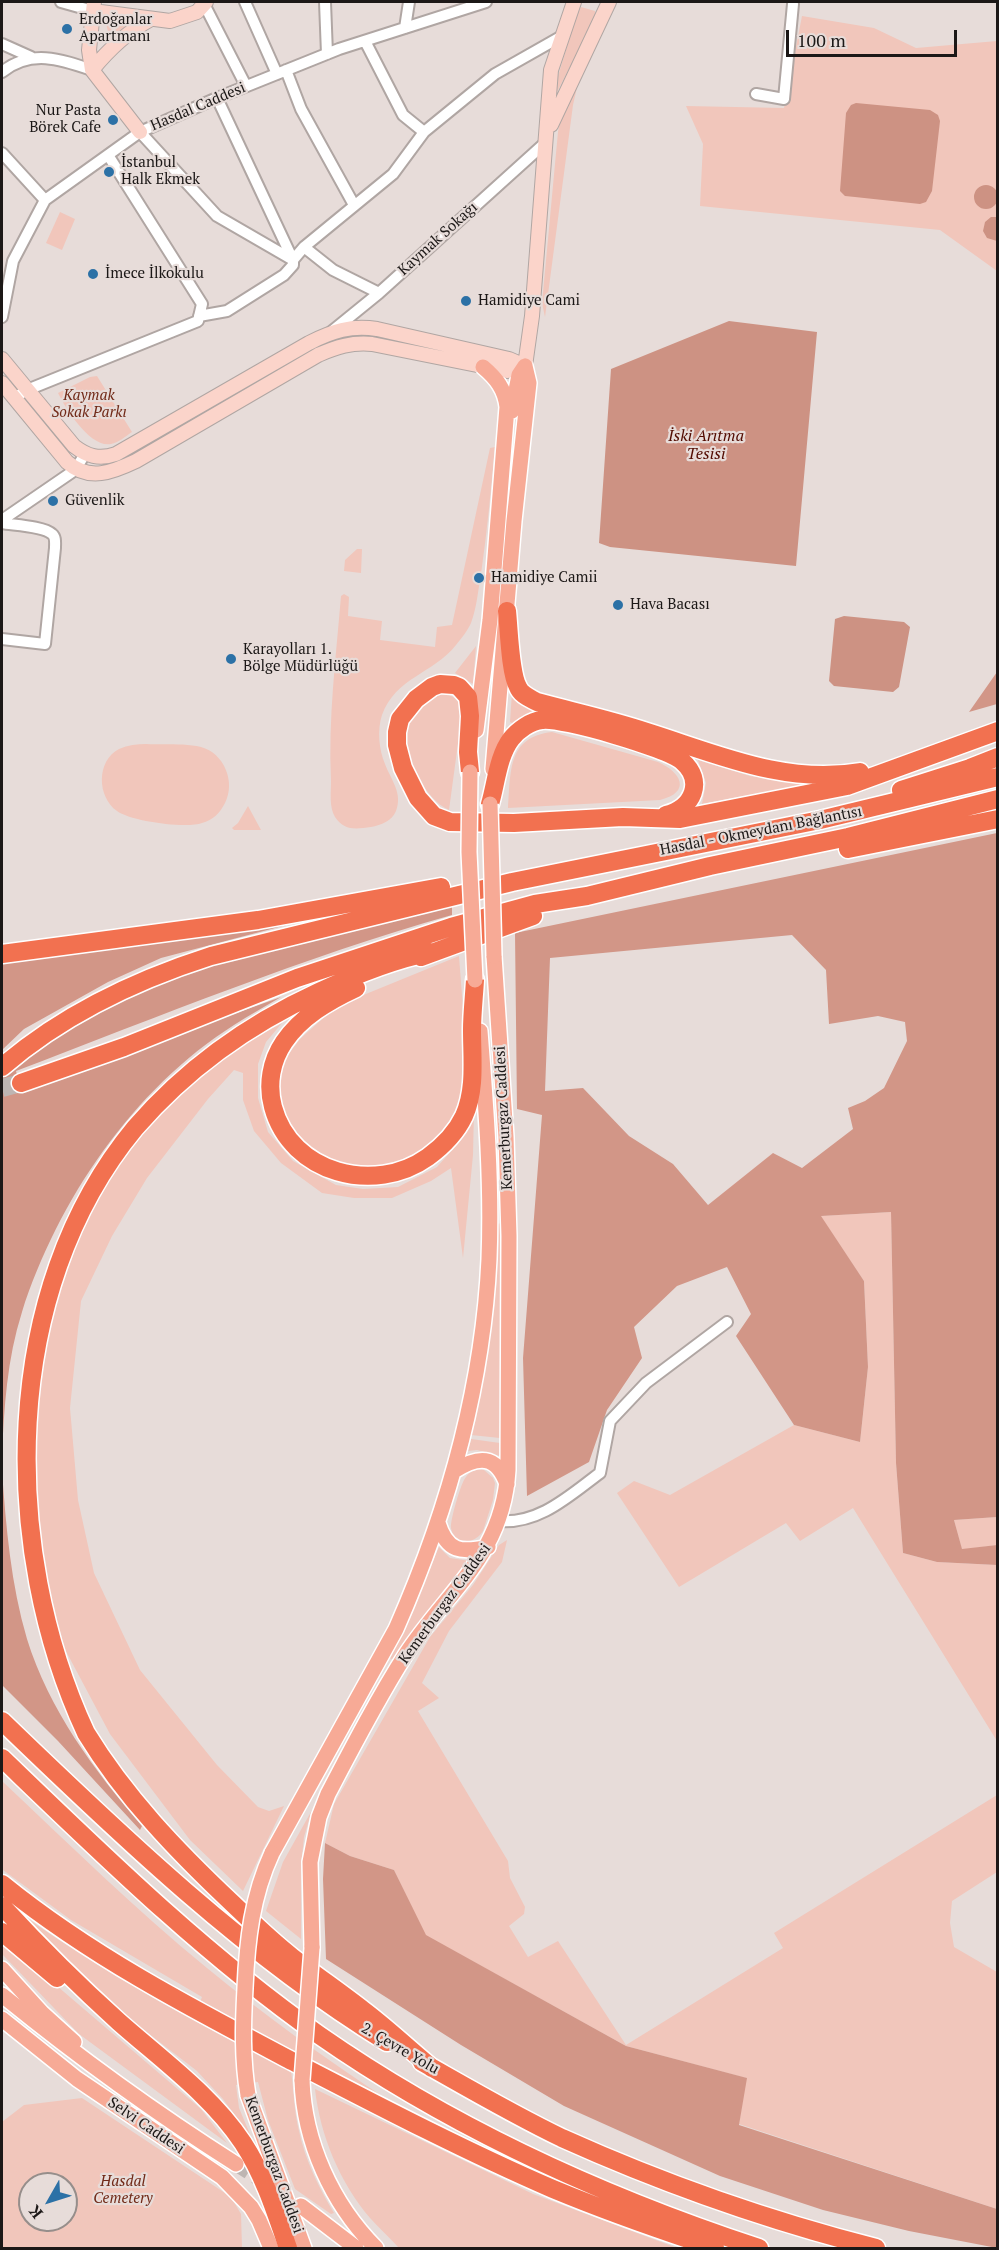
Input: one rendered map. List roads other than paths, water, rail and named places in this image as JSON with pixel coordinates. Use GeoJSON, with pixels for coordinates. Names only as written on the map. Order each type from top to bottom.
{"type":"FeatureCollection","features":[{"type":"Feature","properties":{"kind":"highway"},"geometry":{"type":"LineString","coordinates":[[507,611],[517,687],[525,696],[537,702],[645,731],[741,763],[788,774],[846,775],[923,757]]}},
{"type":"Feature","properties":{"kind":"highway"},"geometry":{"type":"LineString","coordinates":[[470,772],[468,698],[459,687],[454,685],[440,684],[432,687],[416,699],[400,719],[397,745],[403,768],[418,798],[434,816],[450,822],[514,823],[623,817],[680,819],[831,789],[880,775],[923,757],[998,731]]}},
{"type":"Feature","properties":{"kind":"highway"},"geometry":{"type":"LineString","coordinates":[[490,804],[502,761],[511,739],[534,722],[553,720],[658,749],[684,762],[693,774],[694,788],[690,801],[683,808],[655,817]]}},
{"type":"Feature","properties":{"kind":"highway"},"geometry":{"type":"LineString","coordinates":[[747,835],[797,814],[900,790],[970,768],[998,756]]}},
{"type":"Feature","properties":{"kind":"highway","name":"Hasdal - Okmeydanı Bağlantısı"},"geometry":{"type":"LineString","coordinates":[[522,880],[871,809],[998,777]]}},
{"type":"Feature","properties":{"kind":"highway","name":"Hasdal - Okmeydanı Bağlantısı"},"geometry":{"type":"LineString","coordinates":[[562,901],[859,834],[998,799]]}},
{"type":"Feature","properties":{"kind":"highway"},"geometry":{"type":"LineString","coordinates":[[710,866],[732,870],[752,869],[998,819]]}},
{"type":"Feature","properties":{"kind":"highway"},"geometry":{"type":"LineString","coordinates":[[2,954],[258,920],[506,876],[522,880]]}},
{"type":"Feature","properties":{"kind":"highway"},"geometry":{"type":"LineString","coordinates":[[2,1067],[70,1019],[131,986],[170,969],[297,934],[522,880]]}},
{"type":"Feature","properties":{"kind":"highway"},"geometry":{"type":"LineString","coordinates":[[432,2068],[367,2013],[265,1934],[165,1836],[104,1760],[68,1701],[35,1617],[17,1535],[12,1459],[15,1422],[24,1359],[32,1324],[49,1271],[65,1236],[96,1181],[134,1129],[193,1070],[246,1031],[300,1000],[389,963],[431,952],[534,915],[562,901]]}},
{"type":"Feature","properties":{"kind":"highway"},"geometry":{"type":"LineString","coordinates":[[21,1083],[124,1047],[274,986],[372,952],[505,912],[535,904],[562,901]]}},
{"type":"Feature","properties":{"kind":"highway"},"geometry":{"type":"LineString","coordinates":[[431,952],[326,1003],[303,1020],[277,1053],[270,1084],[275,1114],[290,1142],[315,1163],[351,1176],[391,1175],[421,1162],[450,1138],[464,1116],[471,1091],[475,980]]}},
{"type":"Feature","properties":{"kind":"highway","name":"2. Çevre Yolu"},"geometry":{"type":"LineString","coordinates":[[2,1721],[162,1869],[276,1965],[351,2020],[498,2106],[601,2155],[768,2217],[876,2248]]}},
{"type":"Feature","properties":{"kind":"highway","name":"2. Çevre Yolu"},"geometry":{"type":"LineString","coordinates":[[2,1758],[102,1854],[201,1943],[275,2002],[358,2060],[446,2114],[540,2163],[671,2218],[759,2248]]}},
{"type":"Feature","properties":{"kind":"highway"},"geometry":{"type":"LineString","coordinates":[[2,1884],[91,1948],[255,2042],[333,2083],[551,2188],[646,2226],[715,2248]]}},
{"type":"Feature","properties":{"kind":"highway"},"geometry":{"type":"LineString","coordinates":[[2,1906],[69,1976],[187,2081],[229,2125],[251,2157],[272,2203],[288,2248]]}},
{"type":"Feature","properties":{"kind":"highway"},"geometry":{"type":"LineString","coordinates":[[2,1932],[206,2101]]}},
{"type":"Feature","properties":{"kind":"main road"},"geometry":{"type":"LineString","coordinates":[[506,440],[519,375],[525,366]]}},
{"type":"Feature","properties":{"kind":"main road","name":"Kemerburgaz Caddesi"},"geometry":{"type":"LineString","coordinates":[[376,2248],[346,2213],[321,2168],[307,2123],[303,2101],[302,2080],[312,1948],[310,1862],[319,1817],[328,1794],[409,1651],[436,1613],[472,1571],[488,1546],[498,1521],[507,1484],[509,1236],[506,1137],[494,957],[490,804],[529,383],[525,366]]}},
{"type":"Feature","properties":{"kind":"main road"},"geometry":{"type":"LineString","coordinates":[[483,367],[495,378],[506,397],[506,440]]}},
{"type":"Feature","properties":{"kind":"main road","name":"Kemerburgaz Caddesi"},"geometry":{"type":"LineString","coordinates":[[304,2248],[248,2095],[242,2041],[246,1954],[257,1890],[272,1853],[396,1629],[412,1592],[438,1523],[454,1471],[473,1383],[489,1261],[490,1190],[475,980],[468,831],[470,772],[490,620],[506,440]]}},
{"type":"Feature","properties":{"kind":"main road"},"geometry":{"type":"LineString","coordinates":[[454,1471],[474,1460],[489,1461],[503,1472],[507,1484]]}},
{"type":"Feature","properties":{"kind":"main road"},"geometry":{"type":"LineString","coordinates":[[438,1523],[445,1539],[455,1549],[469,1551],[488,1546]]}},
{"type":"Feature","properties":{"kind":"main road"},"geometry":{"type":"LineString","coordinates":[[2,1969],[42,2013],[131,2094]]}},
{"type":"Feature","properties":{"kind":"main road","name":"Selvi Caddesi"},"geometry":{"type":"LineString","coordinates":[[2,1995],[45,2031],[131,2094],[236,2164]]}},
{"type":"Feature","properties":{"kind":"main road","name":"Selvi Caddesi"},"geometry":{"type":"LineString","coordinates":[[2,2019],[77,2079],[222,2176],[251,2207],[271,2248]]}},
{"type":"Feature","properties":{"kind":"main road"},"geometry":{"type":"LineString","coordinates":[[301,2206],[356,2248]]}},
{"type":"Feature","properties":{"kind":"street"},"geometry":{"type":"LineString","coordinates":[[61,2],[170,21],[197,12],[205,3],[246,86]]}},
{"type":"Feature","properties":{"kind":"street"},"geometry":{"type":"LineString","coordinates":[[244,2],[354,205]]}},
{"type":"Feature","properties":{"kind":"street"},"geometry":{"type":"LineString","coordinates":[[325,2],[327,54]]}},
{"type":"Feature","properties":{"kind":"street"},"geometry":{"type":"LineString","coordinates":[[405,28],[409,2]]}},
{"type":"Feature","properties":{"kind":"street","name":"Hasdal Caddesi"},"geometry":{"type":"LineString","coordinates":[[2,316],[13,261],[45,200],[140,132],[327,54],[486,2]]}},
{"type":"Feature","properties":{"kind":"street"},"geometry":{"type":"LineString","coordinates":[[525,366],[532,316],[551,70],[574,2]]}},
{"type":"Feature","properties":{"kind":"street"},"geometry":{"type":"LineString","coordinates":[[545,140],[609,2]]}},
{"type":"Feature","properties":{"kind":"street"},"geometry":{"type":"LineString","coordinates":[[756,94],[784,99],[793,4]]}},
{"type":"Feature","properties":{"kind":"street"},"geometry":{"type":"LineString","coordinates":[[94,6],[88,50],[92,70],[140,132],[217,216],[293,260]]}},
{"type":"Feature","properties":{"kind":"street"},"geometry":{"type":"LineString","coordinates":[[92,70],[109,49],[132,29],[151,19]]}},
{"type":"Feature","properties":{"kind":"street"},"geometry":{"type":"LineString","coordinates":[[293,260],[304,247],[393,174],[424,132],[495,74],[562,36]]}},
{"type":"Feature","properties":{"kind":"street"},"geometry":{"type":"LineString","coordinates":[[365,40],[403,115],[424,132]]}},
{"type":"Feature","properties":{"kind":"street"},"geometry":{"type":"LineString","coordinates":[[2,44],[31,57],[65,61],[92,70]]}},
{"type":"Feature","properties":{"kind":"street"},"geometry":{"type":"LineString","coordinates":[[2,72],[31,57]]}},
{"type":"Feature","properties":{"kind":"street"},"geometry":{"type":"LineString","coordinates":[[199,316],[227,311],[284,275],[293,265],[293,260],[255,176],[217,98]]}},
{"type":"Feature","properties":{"kind":"street","name":"Kaymak Sokağı"},"geometry":{"type":"LineString","coordinates":[[331,332],[379,293],[545,140]]}},
{"type":"Feature","properties":{"kind":"street"},"geometry":{"type":"LineString","coordinates":[[2,153],[6,168],[45,200]]}},
{"type":"Feature","properties":{"kind":"street"},"geometry":{"type":"LineString","coordinates":[[14,398],[27,390],[198,321],[201,304],[108,155]]}},
{"type":"Feature","properties":{"kind":"street"},"geometry":{"type":"LineString","coordinates":[[304,247],[333,270],[379,293]]}},
{"type":"Feature","properties":{"kind":"street"},"geometry":{"type":"LineString","coordinates":[[2,359],[74,446],[85,454],[99,458],[116,454],[331,332],[354,327],[376,329],[509,359],[525,366]]}},
{"type":"Feature","properties":{"kind":"street"},"geometry":{"type":"LineString","coordinates":[[2,383],[75,470],[95,474],[118,469],[318,355],[339,346],[372,344],[507,371],[525,366]]}},
{"type":"Feature","properties":{"kind":"street"},"geometry":{"type":"LineString","coordinates":[[2,521],[75,470],[85,454]]}},
{"type":"Feature","properties":{"kind":"street"},"geometry":{"type":"LineString","coordinates":[[2,521],[43,529],[52,534],[55,548],[45,644],[2,639]]}},
{"type":"Feature","properties":{"kind":"street"},"geometry":{"type":"LineString","coordinates":[[498,1521],[512,1523],[546,1513],[600,1473],[610,1421],[646,1383],[727,1322]]}},
{"type":"Feature","properties":{"kind":"water"},"geometry":{"type":"Polygon","coordinates":[[[856,103],[930,110],[938,115],[940,121],[932,191],[926,202],[920,204],[845,196],[840,191],[846,113],[851,105],[856,103]]]}},
{"type":"Feature","properties":{"kind":"water"},"geometry":{"type":"Polygon","coordinates":[[[986,185],[995,188],[998,197],[995,206],[986,209],[977,206],[974,197],[977,188],[986,185]]]}},
{"type":"Feature","properties":{"kind":"water"},"geometry":{"type":"Polygon","coordinates":[[[991,217],[997,217],[997,241],[987,238],[983,231],[985,222],[991,217]]]}},
{"type":"Feature","properties":{"kind":"water","name":"İski Arıtma Tesisi"},"geometry":{"type":"Polygon","coordinates":[[[729,321],[817,332],[796,566],[610,547],[599,543],[611,369],[729,321]]]}},
{"type":"Feature","properties":{"kind":"water"},"geometry":{"type":"Polygon","coordinates":[[[844,616],[904,622],[910,627],[899,687],[893,692],[834,686],[829,681],[835,619],[844,616]]]}},
{"type":"Feature","properties":{"kind":"tunnel"},"geometry":{"type":"LineString","coordinates":[[2,1088],[21,1083]]}},
{"type":"Feature","properties":{"kind":"tunnel"},"geometry":{"type":"LineString","coordinates":[[236,2164],[266,2183]]}},
{"type":"Feature","properties":{"kind":"place","name":"Erdoğanlar Apartmanı"},"geometry":{"type":"Point","coordinates":[67,29]}},
{"type":"Feature","properties":{"kind":"place","name":"Nur Pasta Börek Cafe"},"geometry":{"type":"Point","coordinates":[113,120]}},
{"type":"Feature","properties":{"kind":"place","name":"İstanbul Halk Ekmek"},"geometry":{"type":"Point","coordinates":[109,172]}},
{"type":"Feature","properties":{"kind":"place","name":"İmece İlkokulu"},"geometry":{"type":"Point","coordinates":[93,274]}},
{"type":"Feature","properties":{"kind":"place","name":"Hamidiye Cami"},"geometry":{"type":"Point","coordinates":[466,301]}},
{"type":"Feature","properties":{"kind":"place","name":"Güvenlik"},"geometry":{"type":"Point","coordinates":[53,501]}},
{"type":"Feature","properties":{"kind":"place","name":"Hamidiye Camii"},"geometry":{"type":"Point","coordinates":[479,578]}},
{"type":"Feature","properties":{"kind":"place","name":"Hava Bacası"},"geometry":{"type":"Point","coordinates":[618,605]}},
{"type":"Feature","properties":{"kind":"place","name":"Karayolları 1. Bölge Müdürlüğü"},"geometry":{"type":"Point","coordinates":[231,659]}},
{"type":"Feature","properties":{"kind":"park label","name":"Kaymak Sokak Parkı"},"geometry":{"type":"Point","coordinates":[89,404]}},
{"type":"Feature","properties":{"kind":"park label","name":"Hasdal Cemetery"},"geometry":{"type":"Point","coordinates":[123,2190]}}]}
